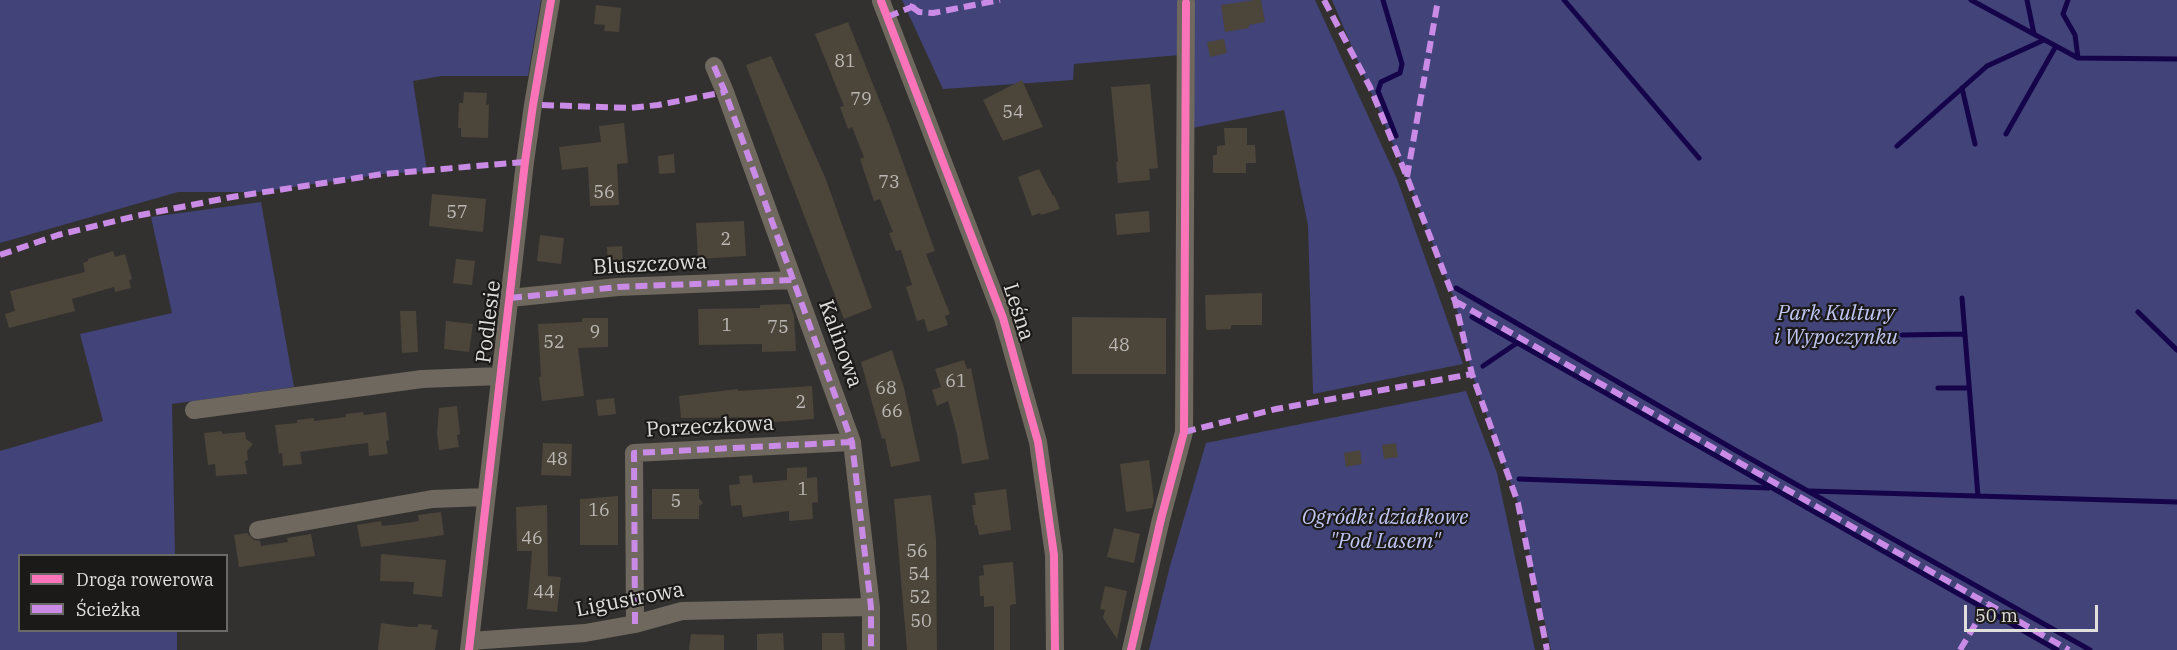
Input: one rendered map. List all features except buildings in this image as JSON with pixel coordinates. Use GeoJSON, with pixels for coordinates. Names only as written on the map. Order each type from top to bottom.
{"type":"FeatureCollection","features":[{"type":"Feature","properties":{"kind":"street","name":"Podlesie"},"geometry":{"type":"LineString","coordinates":[[469,646],[532,105],[550,0]]}},
{"type":"Feature","properties":{"kind":"street","name":"Leśna"},"geometry":{"type":"LineString","coordinates":[[881,1],[1003,318],[1038,442],[1054,555],[1055,650]]}},
{"type":"Feature","properties":{"kind":"street"},"geometry":{"type":"LineString","coordinates":[[1131,650],[1184,432],[1186,3]]}},
{"type":"Feature","properties":{"kind":"street","name":"Kalinowa"},"geometry":{"type":"LineString","coordinates":[[714,66],[852,442],[871,608],[871,650]]}},
{"type":"Feature","properties":{"kind":"street","name":"Bluszczowa"},"geometry":{"type":"LineString","coordinates":[[510,298],[618,287],[793,280]]}},
{"type":"Feature","properties":{"kind":"street"},"geometry":{"type":"LineString","coordinates":[[194,410],[422,378],[500,376]]}},
{"type":"Feature","properties":{"kind":"street","name":"Porzeczkowa"},"geometry":{"type":"LineString","coordinates":[[635,624],[634,453],[852,442]]}},
{"type":"Feature","properties":{"kind":"street"},"geometry":{"type":"LineString","coordinates":[[258,530],[432,499],[486,497]]}},
{"type":"Feature","properties":{"kind":"street","name":"Ligustrowa"},"geometry":{"type":"LineString","coordinates":[[469,646],[635,624],[682,611],[871,608]]}},
{"type":"Feature","properties":{"kind":"green space"},"geometry":{"type":"Polygon","coordinates":[[[0,0],[541,0],[528,76],[441,76],[413,81],[427,171],[383,174],[258,192],[178,192],[0,243],[0,0]]]}},
{"type":"Feature","properties":{"kind":"green space"},"geometry":{"type":"Polygon","coordinates":[[[902,0],[1315,0],[1397,179],[1463,364],[1313,394],[1308,225],[1284,110],[1192,128],[1180,55],[1074,64],[1073,80],[943,89],[902,0]]]}},
{"type":"Feature","properties":{"kind":"green space","name":"Park Kultury i Wypoczynku"},"geometry":{"type":"Polygon","coordinates":[[[1332,0],[2177,0],[2177,650],[1551,650],[1518,503],[1472,374],[1455,301],[1407,177],[1332,0]]]}},
{"type":"Feature","properties":{"kind":"green space"},"geometry":{"type":"Polygon","coordinates":[[[261,202],[294,387],[172,404],[175,554],[18,554],[18,632],[177,632],[177,650],[0,650],[0,451],[103,421],[80,334],[172,313],[151,217],[261,202]]]}},
{"type":"Feature","properties":{"kind":"green space","name":"Ogródki działkowe \"Pod Lasem\""},"geometry":{"type":"Polygon","coordinates":[[[1466,391],[1497,473],[1535,650],[1149,650],[1170,566],[1206,443],[1466,391]]]}},
{"type":"Feature","properties":{"kind":"waterway"},"geometry":{"type":"LineString","coordinates":[[1383,0],[1402,64],[1400,73],[1381,82],[1378,91],[1396,136]]}},
{"type":"Feature","properties":{"kind":"waterway"},"geometry":{"type":"LineString","coordinates":[[1564,0],[1699,158]]}},
{"type":"Feature","properties":{"kind":"waterway"},"geometry":{"type":"LineString","coordinates":[[1971,0],[2078,58],[2177,59]]}},
{"type":"Feature","properties":{"kind":"waterway"},"geometry":{"type":"LineString","coordinates":[[2027,0],[2034,34]]}},
{"type":"Feature","properties":{"kind":"waterway"},"geometry":{"type":"LineString","coordinates":[[2068,0],[2063,14],[2075,35],[2078,58]]}},
{"type":"Feature","properties":{"kind":"waterway"},"geometry":{"type":"LineString","coordinates":[[1897,146],[1987,66],[2044,40]]}},
{"type":"Feature","properties":{"kind":"waterway"},"geometry":{"type":"LineString","coordinates":[[2006,134],[2056,46]]}},
{"type":"Feature","properties":{"kind":"waterway"},"geometry":{"type":"LineString","coordinates":[[1962,88],[1975,144]]}},
{"type":"Feature","properties":{"kind":"waterway"},"geometry":{"type":"LineString","coordinates":[[1456,288],[1735,450],[2090,650]]}},
{"type":"Feature","properties":{"kind":"waterway"},"geometry":{"type":"LineString","coordinates":[[1962,298],[1978,496]]}},
{"type":"Feature","properties":{"kind":"waterway"},"geometry":{"type":"LineString","coordinates":[[2138,312],[2177,350]]}},
{"type":"Feature","properties":{"kind":"waterway"},"geometry":{"type":"LineString","coordinates":[[1472,317],[2057,650]]}},
{"type":"Feature","properties":{"kind":"waterway"},"geometry":{"type":"LineString","coordinates":[[1902,335],[1965,334]]}},
{"type":"Feature","properties":{"kind":"waterway"},"geometry":{"type":"LineString","coordinates":[[1483,366],[1517,343]]}},
{"type":"Feature","properties":{"kind":"waterway"},"geometry":{"type":"LineString","coordinates":[[1938,388],[1969,388]]}},
{"type":"Feature","properties":{"kind":"waterway"},"geometry":{"type":"LineString","coordinates":[[1519,479],[1769,488]]}},
{"type":"Feature","properties":{"kind":"waterway"},"geometry":{"type":"LineString","coordinates":[[1810,491],[2177,502]]}},
{"type":"Feature","properties":{"kind":"marked path"},"geometry":{"type":"LineString","coordinates":[[887,17],[912,7],[915,0]]}},
{"type":"Feature","properties":{"kind":"marked path"},"geometry":{"type":"LineString","coordinates":[[912,7],[919,12],[933,13],[1000,0]]}},
{"type":"Feature","properties":{"kind":"marked path"},"geometry":{"type":"LineString","coordinates":[[1324,0],[1370,87],[1455,301],[1472,374],[1518,503],[1547,650]]}},
{"type":"Feature","properties":{"kind":"marked path"},"geometry":{"type":"LineString","coordinates":[[1407,177],[1438,0]]}},
{"type":"Feature","properties":{"kind":"marked path"},"geometry":{"type":"LineString","coordinates":[[714,66],[852,442],[871,607],[871,650]]}},
{"type":"Feature","properties":{"kind":"marked path"},"geometry":{"type":"LineString","coordinates":[[542,105],[630,108],[725,92]]}},
{"type":"Feature","properties":{"kind":"marked path"},"geometry":{"type":"LineString","coordinates":[[0,255],[58,235],[136,216],[232,197],[383,174],[525,162]]}},
{"type":"Feature","properties":{"kind":"marked path"},"geometry":{"type":"LineString","coordinates":[[510,298],[618,287],[793,280]]}},
{"type":"Feature","properties":{"kind":"marked path"},"geometry":{"type":"LineString","coordinates":[[1455,301],[2069,650]]}},
{"type":"Feature","properties":{"kind":"marked path"},"geometry":{"type":"LineString","coordinates":[[1184,432],[1276,409],[1472,374]]}},
{"type":"Feature","properties":{"kind":"marked path"},"geometry":{"type":"LineString","coordinates":[[635,624],[634,453],[852,442]]}},
{"type":"Feature","properties":{"kind":"marked path"},"geometry":{"type":"LineString","coordinates":[[1960,650],[1988,603]]}},
{"type":"Feature","properties":{"kind":"cycle path"},"geometry":{"type":"LineString","coordinates":[[469,650],[525,162],[551,0]]}},
{"type":"Feature","properties":{"kind":"cycle path"},"geometry":{"type":"LineString","coordinates":[[881,1],[1003,318],[1038,442],[1054,555],[1055,650]]}},
{"type":"Feature","properties":{"kind":"cycle path"},"geometry":{"type":"LineString","coordinates":[[1131,650],[1184,432],[1186,3]]}}]}
